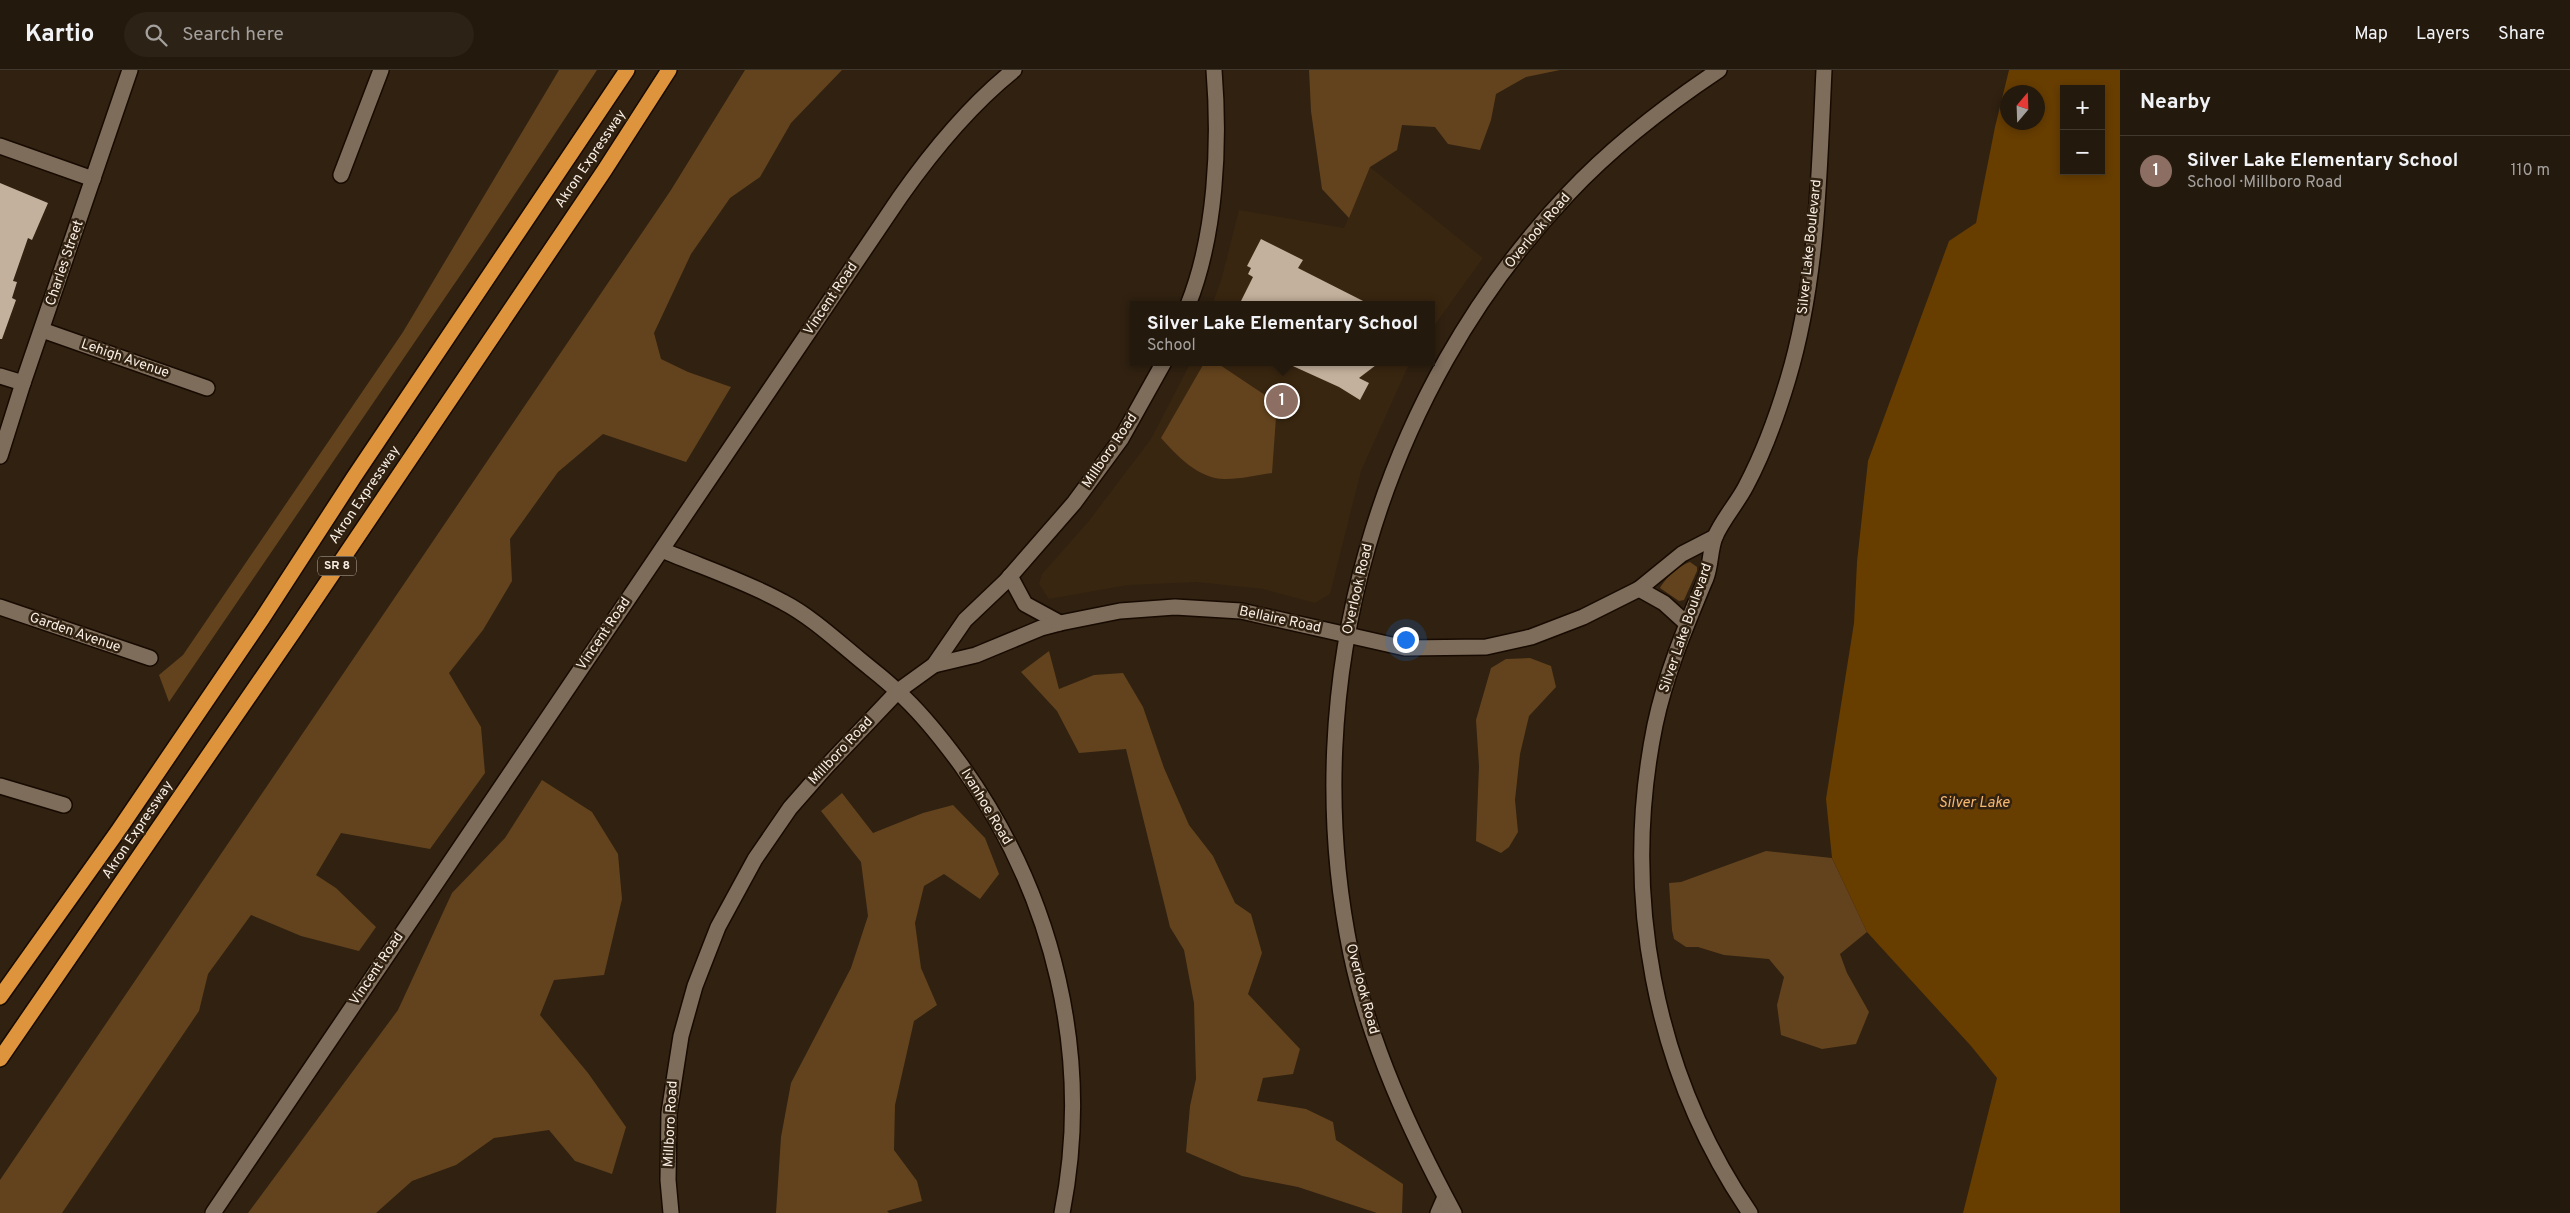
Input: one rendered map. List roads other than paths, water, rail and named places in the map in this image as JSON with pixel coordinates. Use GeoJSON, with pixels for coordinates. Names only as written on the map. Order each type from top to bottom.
{"type":"FeatureCollection","features":[{"type":"Feature","properties":{"kind":"highway","name":"Akron Expressway"},"geometry":{"type":"LineString","coordinates":[[0,997],[118,831],[262,619],[354,477],[627,70]]}},
{"type":"Feature","properties":{"kind":"highway","name":"Akron Expressway"},"geometry":{"type":"LineString","coordinates":[[0,1059],[294,631],[604,171],[669,70]]}},
{"type":"Feature","properties":{"kind":"street","name":"Charles Street"},"geometry":{"type":"LineString","coordinates":[[0,456],[22,383],[42,330],[130,70]]}},
{"type":"Feature","properties":{"kind":"street","name":"Vincent Road"},"geometry":{"type":"LineString","coordinates":[[213,1213],[923,164],[958,122],[1014,70]]}},
{"type":"Feature","properties":{"kind":"street"},"geometry":{"type":"LineString","coordinates":[[1189,301],[1203,251],[1210,213],[1216,120],[1214,70]]}},
{"type":"Feature","properties":{"kind":"street","name":"Overlook Road"},"geometry":{"type":"LineString","coordinates":[[1454,1213],[1410,1126],[1380,1056],[1351,955],[1337,855],[1334,786],[1336,718],[1346,635],[1362,565],[1389,480],[1408,433],[1437,375],[1470,319],[1524,244],[1570,192],[1656,115],[1719,70]]}},
{"type":"Feature","properties":{"kind":"street","name":"Silver Lake Boulevard"},"geometry":{"type":"LineString","coordinates":[[1750,1213],[1714,1152],[1676,1066],[1654,988],[1647,945],[1642,873],[1648,767],[1664,690],[1686,622],[1708,574],[1715,537],[1741,495],[1764,447],[1782,400],[1801,330],[1814,240],[1824,70]]}},
{"type":"Feature","properties":{"kind":"street"},"geometry":{"type":"LineString","coordinates":[[341,175],[378,71]]}},
{"type":"Feature","properties":{"kind":"street"},"geometry":{"type":"LineString","coordinates":[[0,146],[94,179]]}},
{"type":"Feature","properties":{"kind":"street","name":"Lehigh Avenue"},"geometry":{"type":"LineString","coordinates":[[42,330],[207,388]]}},
{"type":"Feature","properties":{"kind":"street","name":"Millboro Road"},"geometry":{"type":"LineString","coordinates":[[671,1213],[668,1140],[674,1074],[695,986],[718,927],[755,859],[790,808],[826,767],[898,691],[934,665],[964,620],[1010,576],[1053,528],[1099,471],[1121,439],[1162,366]]}},
{"type":"Feature","properties":{"kind":"street"},"geometry":{"type":"LineString","coordinates":[[0,376],[22,383]]}},
{"type":"Feature","properties":{"kind":"street","name":"Bellaire Road"},"geometry":{"type":"LineString","coordinates":[[934,665],[976,655],[1041,628],[1060,623],[1120,611],[1175,607],[1242,611],[1405,648],[1486,647],[1531,637],[1562,626],[1639,589],[1682,554],[1715,537]]}},
{"type":"Feature","properties":{"kind":"street","name":"Ivanhoe Road"},"geometry":{"type":"LineString","coordinates":[[662,550],[784,602],[898,691],[939,736],[976,786],[1022,868],[1042,918],[1062,999],[1070,1060],[1072,1135],[1062,1213]]}},
{"type":"Feature","properties":{"kind":"street"},"geometry":{"type":"LineString","coordinates":[[1010,576],[1025,604],[1060,623]]}},
{"type":"Feature","properties":{"kind":"street"},"geometry":{"type":"LineString","coordinates":[[1639,589],[1664,603],[1686,622]]}},
{"type":"Feature","properties":{"kind":"street","name":"Garden Avenue"},"geometry":{"type":"LineString","coordinates":[[0,607],[150,658]]}},
{"type":"Feature","properties":{"kind":"street"},"geometry":{"type":"LineString","coordinates":[[0,786],[64,805]]}},
{"type":"Feature","properties":{"kind":"street"},"geometry":{"type":"LineString","coordinates":[[1438,1213],[1445,1197]]}},
{"type":"Feature","properties":{"kind":"water","name":"Silver Lake"},"geometry":{"type":"Polygon","coordinates":[[[2009,70],[2120,70],[2120,1213],[1963,1213],[1997,1078],[1971,1046],[1867,932],[1832,858],[1826,799],[1854,623],[1857,562],[1868,461],[1949,241],[1976,223],[2000,107],[2000,130],[2045,130],[2045,85],[2005,85],[2009,70]]]}},
{"type":"Feature","properties":{"kind":"place","name":"Silver Lake Elementary School"},"geometry":{"type":"Point","coordinates":[1282,401]}}]}
